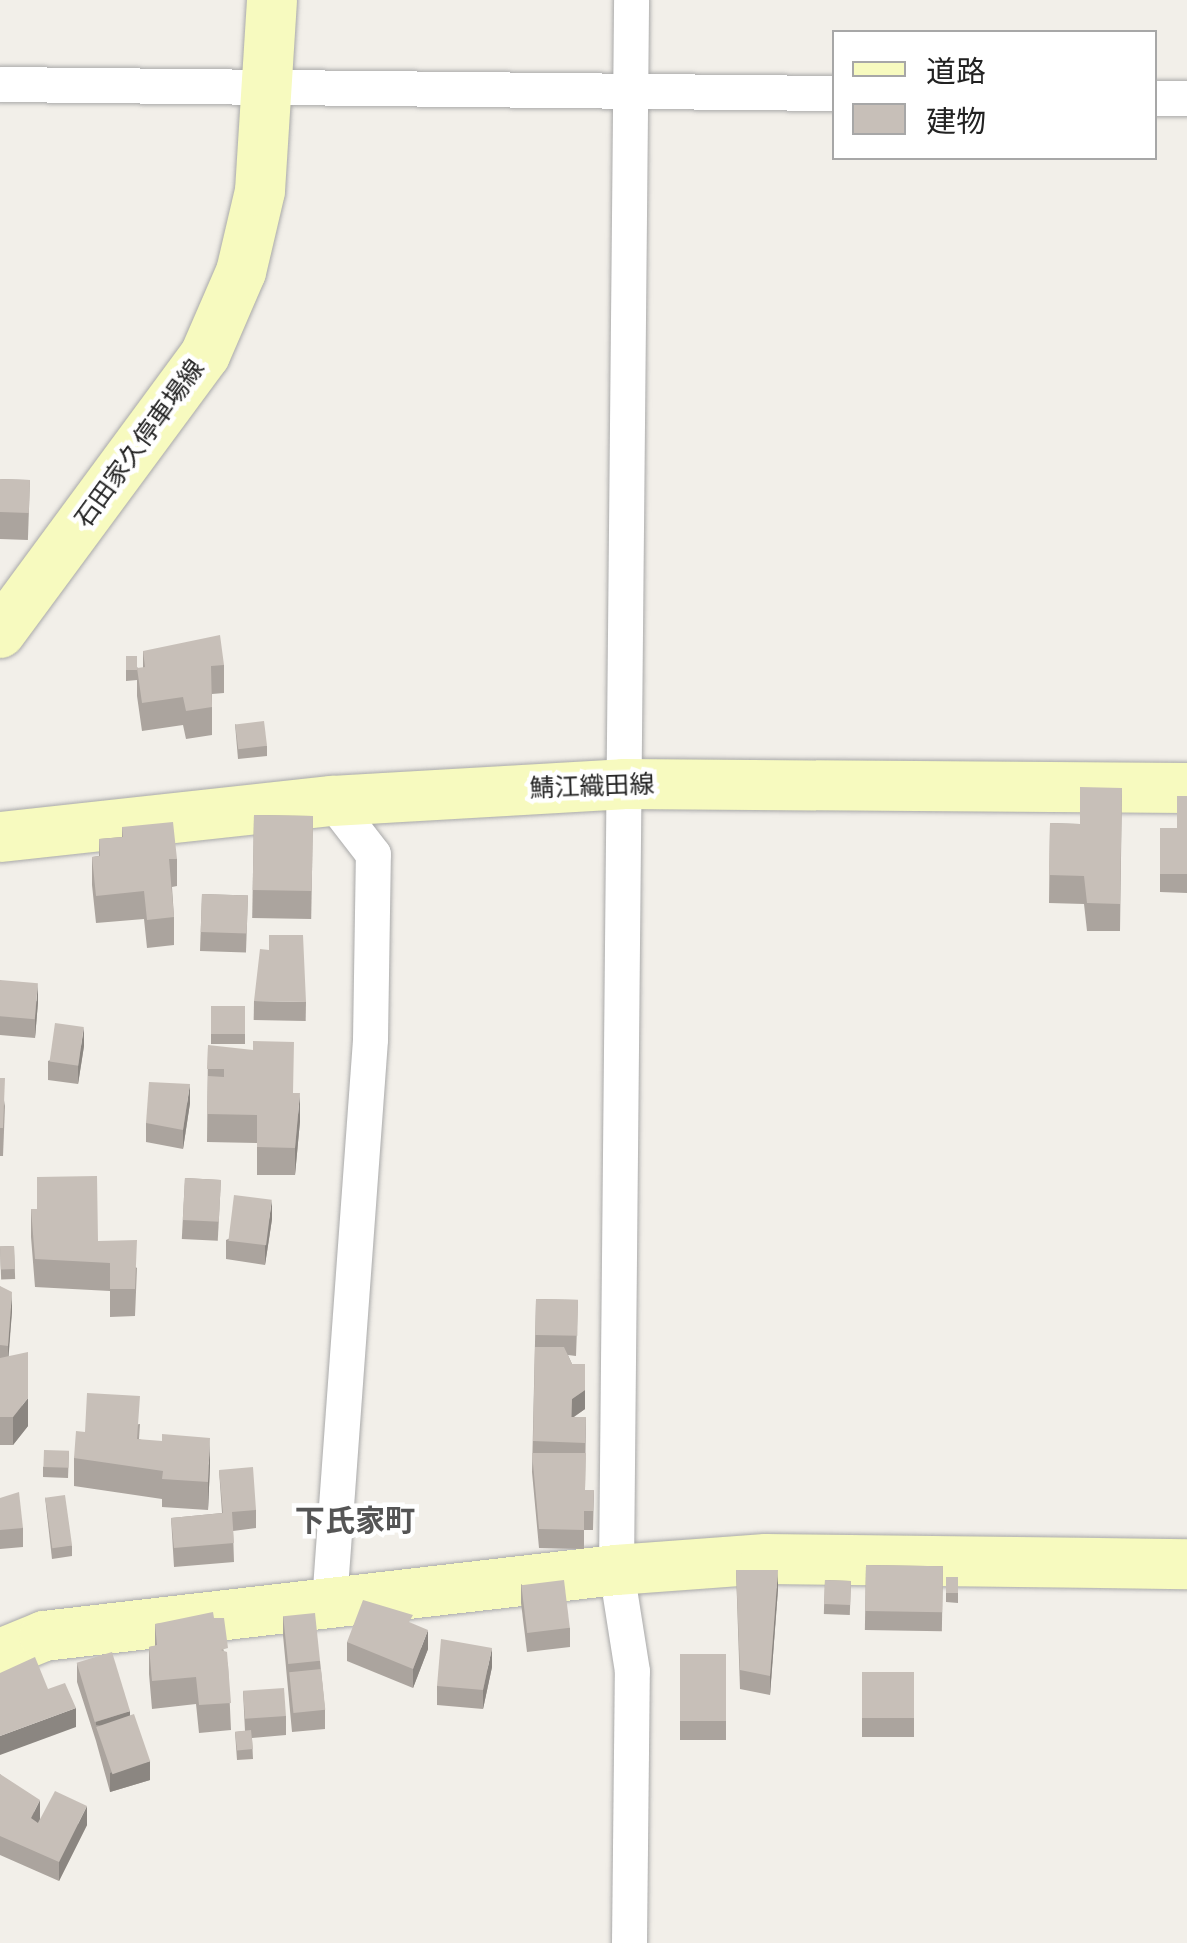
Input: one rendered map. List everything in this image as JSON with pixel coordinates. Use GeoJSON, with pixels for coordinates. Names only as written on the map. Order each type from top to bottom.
{"type":"FeatureCollection","features":[{"type":"Feature","properties":{"kind":"main road","name":"石田家久停車場線"},"geometry":{"type":"LineString","coordinates":[[0,633],[205,355],[249,240],[271,86],[272,0]]}},
{"type":"Feature","properties":{"kind":"main road","name":"鯖江織田線"},"geometry":{"type":"LineString","coordinates":[[0,837],[332,800],[623,784],[1187,788]]}},
{"type":"Feature","properties":{"kind":"main road"},"geometry":{"type":"LineString","coordinates":[[0,1654],[44,1636],[616,1570],[766,1559],[1187,1564]]}},
{"type":"Feature","properties":{"kind":"street"},"geometry":{"type":"LineString","coordinates":[[629,1943],[632,1670],[616,1570],[631,0]]}},
{"type":"Feature","properties":{"kind":"street"},"geometry":{"type":"LineString","coordinates":[[0,84],[832,93]]}},
{"type":"Feature","properties":{"kind":"street"},"geometry":{"type":"LineString","coordinates":[[1157,98],[1187,98]]}},
{"type":"Feature","properties":{"kind":"street"},"geometry":{"type":"LineString","coordinates":[[329,1602],[370,1039],[373,854],[332,800]]}},
{"type":"Feature","properties":{"kind":"building"},"geometry":{"type":"Polygon","coordinates":[[[0,479],[30,480],[29,513],[0,512],[0,479]]]}},
{"type":"Feature","properties":{"kind":"building"},"geometry":{"type":"Polygon","coordinates":[[[220,635],[224,665],[211,666],[212,707],[186,711],[183,697],[142,703],[137,668],[145,667],[143,651],[220,635]]]}},
{"type":"Feature","properties":{"kind":"building"},"geometry":{"type":"Polygon","coordinates":[[[126,656],[137,656],[137,670],[126,670],[126,656]]]}},
{"type":"Feature","properties":{"kind":"building"},"geometry":{"type":"Polygon","coordinates":[[[264,721],[267,746],[238,749],[235,725],[264,721]]]}},
{"type":"Feature","properties":{"kind":"building"},"geometry":{"type":"Polygon","coordinates":[[[1080,787],[1122,788],[1120,904],[1087,903],[1084,876],[1049,875],[1050,823],[1080,824],[1080,787]]]}},
{"type":"Feature","properties":{"kind":"building"},"geometry":{"type":"Polygon","coordinates":[[[1177,796],[1187,796],[1187,874],[1160,874],[1160,828],[1177,828],[1177,796]]]}},
{"type":"Feature","properties":{"kind":"building"},"geometry":{"type":"Polygon","coordinates":[[[254,815],[313,816],[312,891],[253,890],[254,815]]]}},
{"type":"Feature","properties":{"kind":"building"},"geometry":{"type":"Polygon","coordinates":[[[173,822],[177,859],[169,859],[174,917],[147,920],[144,891],[96,896],[92,857],[100,856],[99,839],[123,837],[122,827],[173,822]]]}},
{"type":"Feature","properties":{"kind":"building"},"geometry":{"type":"Polygon","coordinates":[[[202,894],[248,896],[247,934],[201,932],[202,894]]]}},
{"type":"Feature","properties":{"kind":"building"},"geometry":{"type":"Polygon","coordinates":[[[269,935],[303,935],[306,1002],[254,1001],[260,949],[269,950],[269,935]]]}},
{"type":"Feature","properties":{"kind":"building"},"geometry":{"type":"Polygon","coordinates":[[[0,980],[38,983],[35,1019],[0,1016],[0,980]]]}},
{"type":"Feature","properties":{"kind":"building"},"geometry":{"type":"Polygon","coordinates":[[[211,1006],[245,1006],[245,1034],[211,1034],[211,1006]]]}},
{"type":"Feature","properties":{"kind":"building"},"geometry":{"type":"Polygon","coordinates":[[[55,1023],[84,1027],[78,1066],[50,1062],[55,1023]]]}},
{"type":"Feature","properties":{"kind":"building"},"geometry":{"type":"Polygon","coordinates":[[[253,1041],[294,1042],[293,1093],[300,1093],[295,1148],[257,1147],[257,1115],[207,1114],[208,1076],[224,1077],[224,1069],[207,1069],[208,1045],[253,1050],[253,1041]]]}},
{"type":"Feature","properties":{"kind":"building"},"geometry":{"type":"Polygon","coordinates":[[[0,1078],[5,1078],[3,1128],[0,1128],[0,1078]]]}},
{"type":"Feature","properties":{"kind":"building"},"geometry":{"type":"Polygon","coordinates":[[[149,1082],[190,1084],[183,1130],[146,1123],[149,1082]]]}},
{"type":"Feature","properties":{"kind":"building"},"geometry":{"type":"Polygon","coordinates":[[[97,1176],[98,1241],[137,1240],[135,1289],[110,1289],[110,1263],[35,1259],[31,1209],[37,1209],[37,1177],[97,1176]]]}},
{"type":"Feature","properties":{"kind":"building"},"geometry":{"type":"Polygon","coordinates":[[[185,1178],[221,1180],[219,1222],[183,1220],[185,1178]]]}},
{"type":"Feature","properties":{"kind":"building"},"geometry":{"type":"Polygon","coordinates":[[[234,1195],[272,1200],[266,1245],[228,1241],[234,1195]]]}},
{"type":"Feature","properties":{"kind":"building"},"geometry":{"type":"Polygon","coordinates":[[[0,1246],[14,1246],[15,1269],[1,1269],[0,1246]]]}},
{"type":"Feature","properties":{"kind":"building"},"geometry":{"type":"Polygon","coordinates":[[[0,1286],[12,1292],[8,1346],[0,1345],[0,1286]]]}},
{"type":"Feature","properties":{"kind":"building"},"geometry":{"type":"Polygon","coordinates":[[[536,1299],[578,1300],[577,1336],[535,1335],[536,1299]]]}},
{"type":"Feature","properties":{"kind":"building"},"geometry":{"type":"Polygon","coordinates":[[[535,1347],[564,1347],[572,1364],[585,1364],[585,1390],[572,1399],[571,1417],[586,1417],[585,1443],[533,1441],[535,1347]]]}},
{"type":"Feature","properties":{"kind":"building"},"geometry":{"type":"Polygon","coordinates":[[[28,1352],[28,1398],[13,1417],[0,1417],[0,1358],[28,1352]]]}},
{"type":"Feature","properties":{"kind":"building"},"geometry":{"type":"Polygon","coordinates":[[[87,1393],[140,1396],[137,1439],[162,1441],[162,1434],[210,1438],[208,1482],[162,1479],[163,1471],[74,1458],[76,1431],[85,1432],[87,1393]]]}},
{"type":"Feature","properties":{"kind":"building"},"geometry":{"type":"Polygon","coordinates":[[[44,1450],[69,1451],[68,1468],[43,1467],[44,1450]]]}},
{"type":"Feature","properties":{"kind":"building"},"geometry":{"type":"Polygon","coordinates":[[[532,1453],[586,1453],[585,1490],[594,1490],[593,1511],[584,1511],[584,1530],[539,1529],[532,1453]]]}},
{"type":"Feature","properties":{"kind":"building"},"geometry":{"type":"Polygon","coordinates":[[[253,1467],[256,1510],[232,1512],[234,1543],[174,1548],[171,1518],[223,1513],[219,1470],[253,1467]]]}},
{"type":"Feature","properties":{"kind":"building"},"geometry":{"type":"Polygon","coordinates":[[[19,1492],[23,1528],[0,1530],[0,1498],[19,1492]]]}},
{"type":"Feature","properties":{"kind":"building"},"geometry":{"type":"Polygon","coordinates":[[[65,1495],[72,1546],[52,1548],[45,1498],[65,1495]]]}},
{"type":"Feature","properties":{"kind":"building"},"geometry":{"type":"Polygon","coordinates":[[[866,1565],[943,1566],[942,1612],[865,1611],[866,1565]]]}},
{"type":"Feature","properties":{"kind":"building"},"geometry":{"type":"Polygon","coordinates":[[[736,1570],[778,1570],[770,1676],[740,1670],[736,1570]]]}},
{"type":"Feature","properties":{"kind":"building"},"geometry":{"type":"Polygon","coordinates":[[[946,1577],[958,1577],[958,1593],[946,1593],[946,1577]]]}},
{"type":"Feature","properties":{"kind":"building"},"geometry":{"type":"Polygon","coordinates":[[[564,1580],[570,1628],[527,1633],[521,1585],[564,1580]]]}},
{"type":"Feature","properties":{"kind":"building"},"geometry":{"type":"Polygon","coordinates":[[[825,1580],[851,1581],[850,1605],[824,1604],[825,1580]]]}},
{"type":"Feature","properties":{"kind":"building"},"geometry":{"type":"Polygon","coordinates":[[[363,1600],[413,1615],[409,1622],[428,1630],[413,1669],[347,1642],[363,1600]]]}},
{"type":"Feature","properties":{"kind":"building"},"geometry":{"type":"Polygon","coordinates":[[[213,1612],[214,1618],[224,1618],[228,1648],[221,1650],[227,1652],[231,1703],[199,1705],[196,1677],[152,1681],[149,1647],[157,1645],[155,1624],[213,1612]]]}},
{"type":"Feature","properties":{"kind":"building"},"geometry":{"type":"Polygon","coordinates":[[[315,1613],[320,1661],[288,1664],[283,1616],[315,1613]]]}},
{"type":"Feature","properties":{"kind":"building"},"geometry":{"type":"Polygon","coordinates":[[[441,1639],[492,1648],[483,1690],[437,1686],[441,1639]]]}},
{"type":"Feature","properties":{"kind":"building"},"geometry":{"type":"Polygon","coordinates":[[[112,1652],[130,1711],[95,1722],[77,1663],[112,1652]]]}},
{"type":"Feature","properties":{"kind":"building"},"geometry":{"type":"Polygon","coordinates":[[[680,1654],[726,1654],[726,1721],[680,1721],[680,1654]]]}},
{"type":"Feature","properties":{"kind":"building"},"geometry":{"type":"Polygon","coordinates":[[[35,1657],[48,1689],[65,1683],[76,1708],[0,1736],[0,1673],[35,1657]]]}},
{"type":"Feature","properties":{"kind":"building"},"geometry":{"type":"Polygon","coordinates":[[[321,1669],[325,1710],[293,1713],[289,1672],[321,1669]]]}},
{"type":"Feature","properties":{"kind":"building"},"geometry":{"type":"Polygon","coordinates":[[[862,1672],[914,1672],[914,1718],[862,1718],[862,1672]]]}},
{"type":"Feature","properties":{"kind":"building"},"geometry":{"type":"Polygon","coordinates":[[[284,1688],[286,1716],[245,1719],[243,1691],[284,1688]]]}},
{"type":"Feature","properties":{"kind":"building"},"geometry":{"type":"Polygon","coordinates":[[[134,1714],[150,1761],[112,1774],[96,1727],[134,1714]]]}},
{"type":"Feature","properties":{"kind":"building"},"geometry":{"type":"Polygon","coordinates":[[[251,1730],[253,1749],[237,1751],[235,1732],[251,1730]]]}},
{"type":"Feature","properties":{"kind":"building"},"geometry":{"type":"Polygon","coordinates":[[[0,1774],[40,1800],[31,1818],[38,1823],[55,1791],[87,1806],[59,1862],[0,1836],[0,1774]]]}},
{"type":"Feature","properties":{"kind":"district","name":"下氏家町"},"geometry":{"type":"Point","coordinates":[355,1521]}}]}
